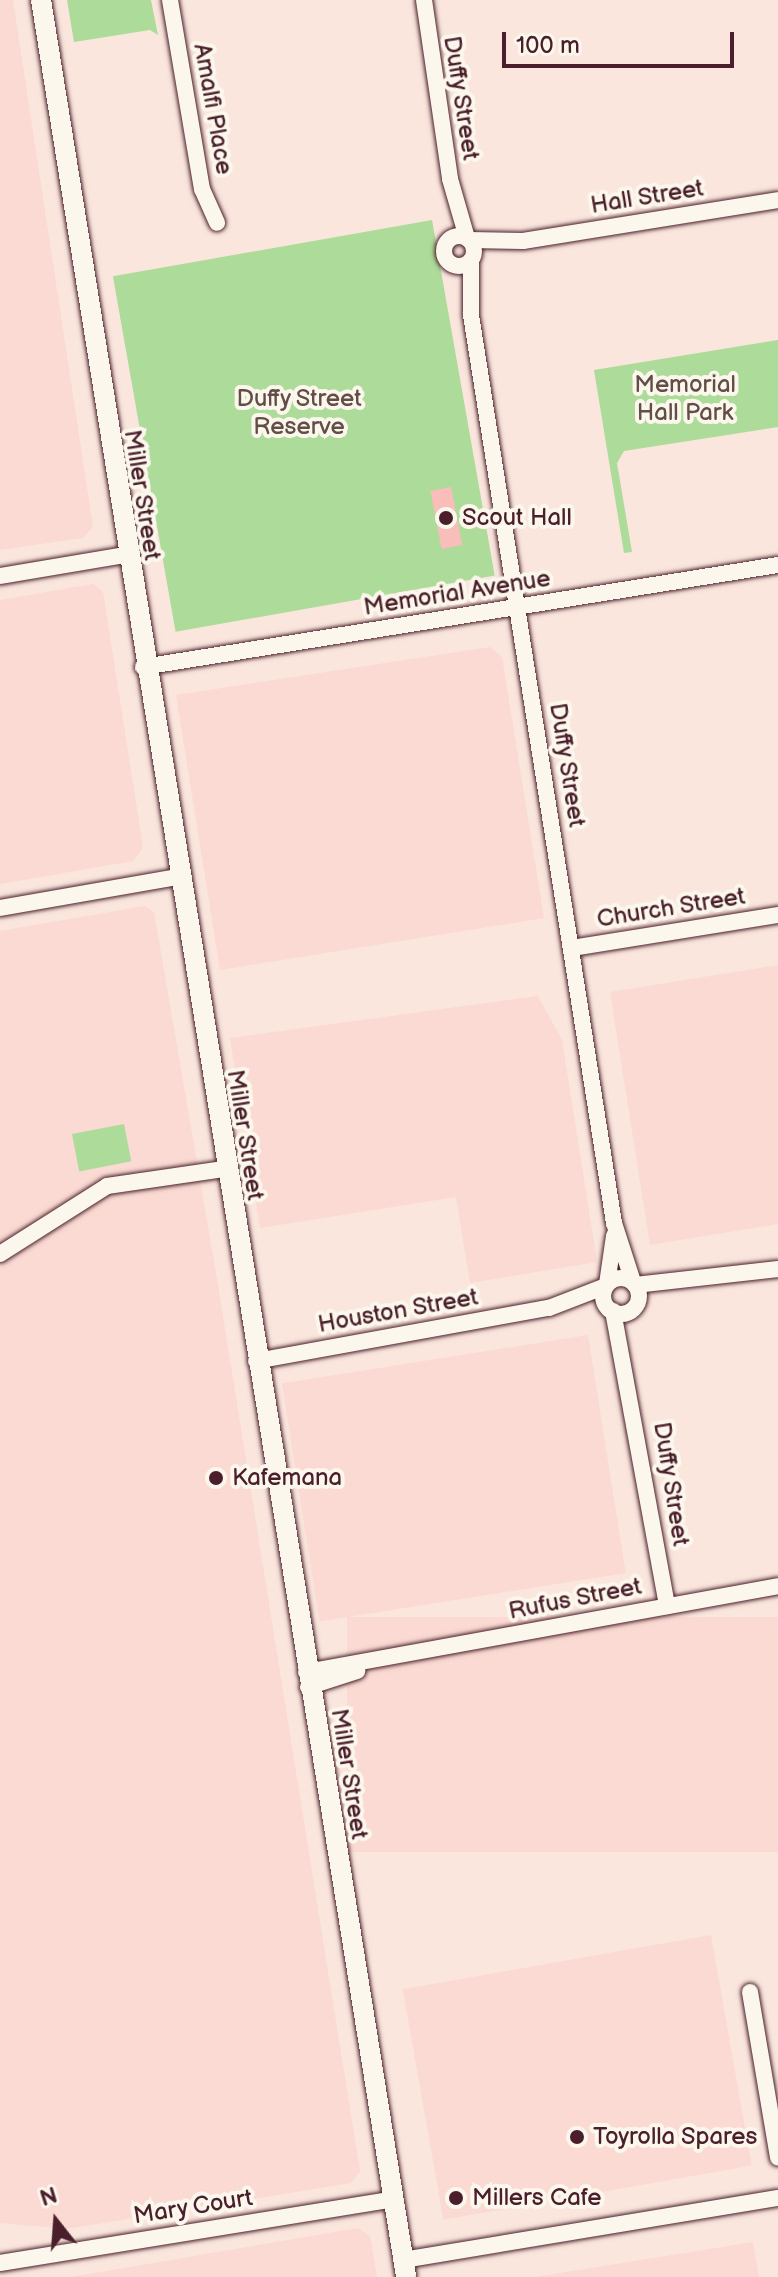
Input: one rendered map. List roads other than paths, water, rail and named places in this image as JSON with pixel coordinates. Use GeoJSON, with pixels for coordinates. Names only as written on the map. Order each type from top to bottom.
{"type":"FeatureCollection","features":[{"type":"Feature","properties":{"kind":"street","name":"Miller Street"},"geometry":{"type":"LineString","coordinates":[[41,0],[125,555],[404,2268]]}},
{"type":"Feature","properties":{"kind":"street","name":"Amalfi Place"},"geometry":{"type":"LineString","coordinates":[[170,0],[202,189],[217,223]]}},
{"type":"Feature","properties":{"kind":"street","name":"Duffy Street"},"geometry":{"type":"LineString","coordinates":[[416,0],[425,25]]}},
{"type":"Feature","properties":{"kind":"street","name":"Duffy Street"},"geometry":{"type":"LineString","coordinates":[[424,0],[425,25],[450,179],[472,260],[471,315],[614,1223],[634,1283],[628,1370]]}},
{"type":"Feature","properties":{"kind":"street","name":"Duffy Street"},"geometry":{"type":"LineString","coordinates":[[450,179],[446,243],[450,263],[471,315]]}},
{"type":"Feature","properties":{"kind":"street","name":"Hall Street"},"geometry":{"type":"LineString","coordinates":[[446,243],[468,239],[523,241],[778,200]]}},
{"type":"Feature","properties":{"kind":"street","name":"Hall Street"},"geometry":{"type":"LineString","coordinates":[[450,263],[472,260],[523,241]]}},
{"type":"Feature","properties":{"kind":"street"},"geometry":{"type":"LineString","coordinates":[[0,576],[125,555]]}},
{"type":"Feature","properties":{"kind":"street","name":"Memorial Avenue"},"geometry":{"type":"LineString","coordinates":[[143,667],[778,565]]}},
{"type":"Feature","properties":{"kind":"street"},"geometry":{"type":"LineString","coordinates":[[0,908],[177,877]]}},
{"type":"Feature","properties":{"kind":"street","name":"Church Street"},"geometry":{"type":"LineString","coordinates":[[572,948],[778,915]]}},
{"type":"Feature","properties":{"kind":"street"},"geometry":{"type":"LineString","coordinates":[[0,1254],[107,1186],[224,1169]]}},
{"type":"Feature","properties":{"kind":"street","name":"Duffy Street"},"geometry":{"type":"LineString","coordinates":[[614,1223],[607,1285],[628,1370],[667,1606]]}},
{"type":"Feature","properties":{"kind":"street"},"geometry":{"type":"LineString","coordinates":[[634,1283],[698,1283],[778,1269]]}},
{"type":"Feature","properties":{"kind":"street","name":"Houston Street"},"geometry":{"type":"LineString","coordinates":[[256,1361],[549,1308],[607,1285],[634,1283]]}},
{"type":"Feature","properties":{"kind":"street"},"geometry":{"type":"LineString","coordinates":[[633,1309],[698,1283]]}},
{"type":"Feature","properties":{"kind":"street","name":"Houston Street"},"geometry":{"type":"LineString","coordinates":[[549,1308],[633,1309]]}},
{"type":"Feature","properties":{"kind":"street","name":"Rufus Street"},"geometry":{"type":"LineString","coordinates":[[307,1680],[381,1662],[778,1586]]}},
{"type":"Feature","properties":{"kind":"street"},"geometry":{"type":"LineString","coordinates":[[750,1992],[778,2158]]}},
{"type":"Feature","properties":{"kind":"street"},"geometry":{"type":"LineString","coordinates":[[404,2268],[778,2198]]}},
{"type":"Feature","properties":{"kind":"street","name":"Mary Court"},"geometry":{"type":"LineString","coordinates":[[0,2263],[393,2199]]}},
{"type":"Feature","properties":{"kind":"place","name":"Scout Hall"},"geometry":{"type":"Point","coordinates":[446,518]}},
{"type":"Feature","properties":{"kind":"place","name":"Kafemana"},"geometry":{"type":"Point","coordinates":[216,1478]}},
{"type":"Feature","properties":{"kind":"place","name":"Toyrolla Spares"},"geometry":{"type":"Point","coordinates":[577,2137]}},
{"type":"Feature","properties":{"kind":"place","name":"Millers Cafe"},"geometry":{"type":"Point","coordinates":[456,2198]}},
{"type":"Feature","properties":{"kind":"park label","name":"Memorial Hall Park"},"geometry":{"type":"Point","coordinates":[685,399]}},
{"type":"Feature","properties":{"kind":"park label","name":"Duffy Street Reserve"},"geometry":{"type":"Point","coordinates":[299,413]}}]}
